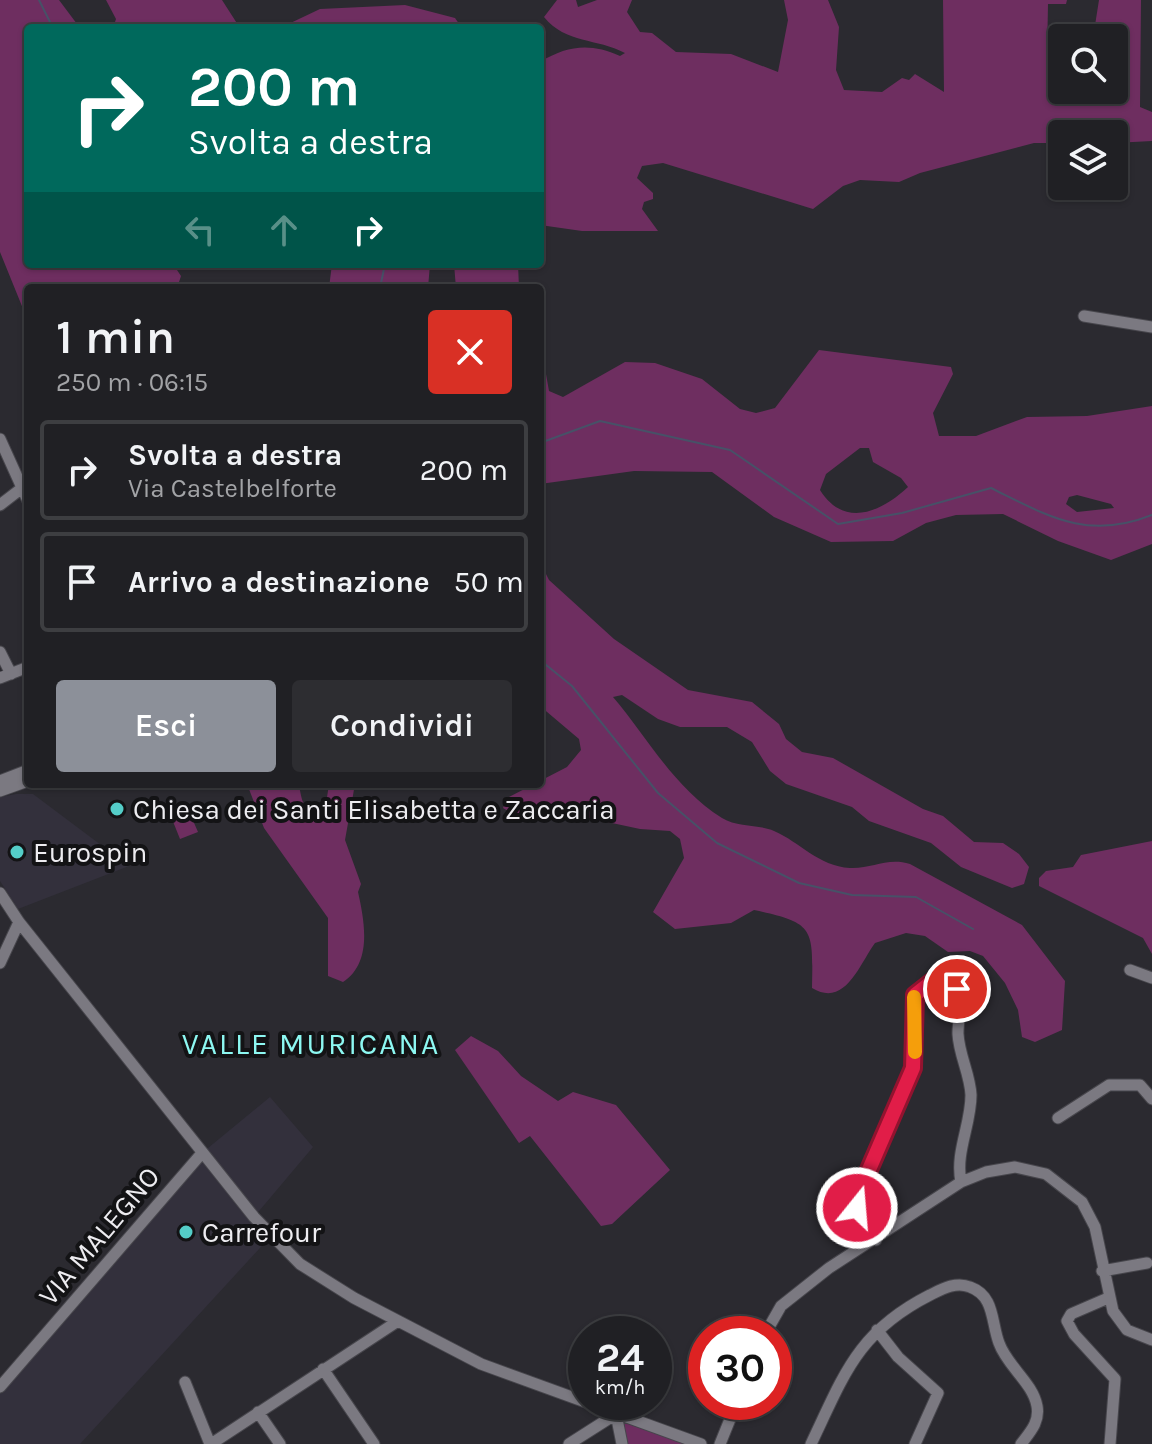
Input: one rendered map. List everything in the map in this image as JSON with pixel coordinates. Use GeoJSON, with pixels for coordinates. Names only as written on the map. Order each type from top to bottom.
{"type":"FeatureCollection","features":[{"type":"Feature","properties":{"kind":"street"},"geometry":{"type":"LineString","coordinates":[[1084,316],[1152,327]]}},
{"type":"Feature","properties":{"kind":"street"},"geometry":{"type":"LineString","coordinates":[[0,439],[24,492]]}},
{"type":"Feature","properties":{"kind":"street"},"geometry":{"type":"LineString","coordinates":[[0,505],[22,488]]}},
{"type":"Feature","properties":{"kind":"street"},"geometry":{"type":"LineString","coordinates":[[0,652],[5,676],[24,669]]}},
{"type":"Feature","properties":{"kind":"street"},"geometry":{"type":"LineString","coordinates":[[0,781],[24,772]]}},
{"type":"Feature","properties":{"kind":"street"},"geometry":{"type":"LineString","coordinates":[[0,791],[24,782]]}},
{"type":"Feature","properties":{"kind":"street"},"geometry":{"type":"LineString","coordinates":[[0,893],[19,922],[202,1153],[270,1237],[290,1256],[313,1274],[481,1364],[568,1396]]}},
{"type":"Feature","properties":{"kind":"street"},"geometry":{"type":"LineString","coordinates":[[0,963],[19,922]]}},
{"type":"Feature","properties":{"kind":"street"},"geometry":{"type":"LineString","coordinates":[[1130,970],[1152,978]]}},
{"type":"Feature","properties":{"kind":"street"},"geometry":{"type":"LineString","coordinates":[[876,1240],[857,1208],[857,1199],[913,1068],[914,998],[922,986],[934,980],[951,984],[962,1001],[958,1034],[971,1095],[960,1158],[961,1182]]}},
{"type":"Feature","properties":{"kind":"street"},"geometry":{"type":"LineString","coordinates":[[1058,1118],[1109,1085],[1140,1085],[1152,1099]]}},
{"type":"Feature","properties":{"kind":"street","name":"VIA MALEGNO"},"geometry":{"type":"LineString","coordinates":[[0,1387],[202,1153]]}},
{"type":"Feature","properties":{"kind":"street"},"geometry":{"type":"LineString","coordinates":[[775,1316],[800,1290],[833,1275],[876,1240],[961,1182],[986,1172],[1015,1167],[1035,1170],[1056,1180],[1082,1202],[1092,1219],[1108,1298],[1122,1325],[1152,1340]]}},
{"type":"Feature","properties":{"kind":"street"},"geometry":{"type":"LineString","coordinates":[[1102,1271],[1147,1263]]}},
{"type":"Feature","properties":{"kind":"street"},"geometry":{"type":"LineString","coordinates":[[811,1444],[855,1354],[877,1330],[915,1303],[948,1287],[964,1285],[980,1293],[992,1309],[1001,1348],[1036,1402],[1035,1425],[1021,1444]]}},
{"type":"Feature","properties":{"kind":"street"},"geometry":{"type":"LineString","coordinates":[[1108,1298],[1071,1314],[1067,1321],[1074,1334],[1115,1379],[1110,1444]]}},
{"type":"Feature","properties":{"kind":"street"},"geometry":{"type":"LineString","coordinates":[[185,1382],[210,1444],[398,1321]]}},
{"type":"Feature","properties":{"kind":"street"},"geometry":{"type":"LineString","coordinates":[[877,1330],[898,1357],[938,1393],[915,1444]]}},
{"type":"Feature","properties":{"kind":"street"},"geometry":{"type":"LineString","coordinates":[[323,1369],[374,1444]]}},
{"type":"Feature","properties":{"kind":"street"},"geometry":{"type":"LineString","coordinates":[[258,1412],[280,1444]]}},
{"type":"Feature","properties":{"kind":"street"},"geometry":{"type":"LineString","coordinates":[[569,1444],[607,1420]]}},
{"type":"Feature","properties":{"kind":"street"},"geometry":{"type":"LineString","coordinates":[[617,1420],[622,1444]]}},
{"type":"Feature","properties":{"kind":"street"},"geometry":{"type":"LineString","coordinates":[[633,1420],[701,1444]]}},
{"type":"Feature","properties":{"kind":"street"},"geometry":{"type":"LineString","coordinates":[[720,1444],[730,1420]]}},
{"type":"Feature","properties":{"kind":"shaded area"},"geometry":{"type":"Polygon","coordinates":[[[0,0],[59,0],[77,24],[24,24],[24,268],[176,268],[181,276],[178,284],[24,284],[24,311],[0,252],[0,0]]]}},
{"type":"Feature","properties":{"kind":"shaded area"},"geometry":{"type":"Polygon","coordinates":[[[106,0],[222,0],[237,24],[114,24],[116,19],[106,0]]]}},
{"type":"Feature","properties":{"kind":"shaded area"},"geometry":{"type":"Polygon","coordinates":[[[557,0],[576,0],[578,7],[597,0],[632,0],[627,12],[640,32],[652,33],[676,52],[731,54],[778,72],[788,20],[784,0],[828,0],[839,27],[836,70],[844,90],[882,92],[902,78],[909,80],[915,74],[944,92],[943,0],[1067,0],[1066,4],[1048,4],[1048,104],[1128,104],[1128,24],[1095,24],[1099,0],[1141,0],[1140,107],[1152,112],[1152,141],[1128,142],[1128,120],[1048,120],[1048,143],[1034,143],[920,173],[899,182],[860,180],[843,186],[813,209],[663,163],[642,166],[637,178],[653,193],[653,199],[644,202],[642,209],[658,231],[582,231],[544,226],[544,60],[560,52],[580,48],[599,49],[620,56],[625,53],[572,36],[544,17],[557,0]]]}},
{"type":"Feature","properties":{"kind":"shaded area"},"geometry":{"type":"Polygon","coordinates":[[[405,5],[455,18],[459,24],[288,24],[320,9],[405,5]]]}},
{"type":"Feature","properties":{"kind":"shaded area"},"geometry":{"type":"Polygon","coordinates":[[[332,268],[430,268],[428,284],[330,284],[332,268]]]}},
{"type":"Feature","properties":{"kind":"shaded area"},"geometry":{"type":"Polygon","coordinates":[[[454,268],[518,268],[519,284],[456,284],[454,268]]]}},
{"type":"Feature","properties":{"kind":"shaded area"},"geometry":{"type":"Polygon","coordinates":[[[819,350],[951,367],[953,374],[933,413],[939,436],[976,436],[1027,417],[1087,416],[1152,406],[1152,544],[1111,560],[1058,541],[1003,514],[956,515],[926,523],[893,541],[831,542],[774,517],[712,472],[634,471],[544,483],[544,363],[549,391],[563,397],[625,362],[655,363],[702,379],[740,409],[756,413],[775,408],[819,350]],[[860,448],[826,474],[820,490],[840,509],[851,513],[874,509],[908,487],[901,478],[873,462],[869,448],[860,448]],[[1077,495],[1069,497],[1066,504],[1077,512],[1114,508],[1111,504],[1077,495]]]}},
{"type":"Feature","properties":{"kind":"shaded area"},"geometry":{"type":"Polygon","coordinates":[[[544,570],[549,580],[614,639],[688,690],[752,702],[779,724],[786,739],[802,752],[833,758],[923,809],[943,816],[974,842],[1003,843],[1019,854],[1029,867],[1024,884],[1012,888],[961,867],[931,843],[869,821],[852,807],[786,784],[770,771],[752,742],[727,727],[680,727],[658,719],[622,695],[613,697],[676,777],[722,818],[774,831],[828,863],[839,866],[858,868],[894,862],[910,864],[1022,925],[1065,981],[1062,1030],[1035,1042],[1022,1037],[1018,1010],[1005,983],[983,956],[970,951],[948,952],[925,936],[906,933],[875,943],[850,981],[834,992],[824,993],[812,988],[812,952],[806,931],[789,919],[754,910],[731,923],[675,929],[653,912],[684,858],[680,839],[670,831],[640,829],[556,811],[534,810],[513,814],[503,808],[507,798],[526,788],[544,788],[544,779],[567,767],[581,750],[579,739],[544,709],[544,570]]]}},
{"type":"Feature","properties":{"kind":"shaded area"},"geometry":{"type":"Polygon","coordinates":[[[249,788],[300,788],[306,807],[325,821],[331,816],[326,804],[328,788],[354,788],[345,840],[361,884],[358,892],[364,942],[359,964],[343,982],[328,976],[328,918],[264,828],[249,788]]]}},
{"type":"Feature","properties":{"kind":"shaded area"},"geometry":{"type":"Polygon","coordinates":[[[33,794],[129,866],[18,909],[0,881],[0,797],[33,794]]]}},
{"type":"Feature","properties":{"kind":"shaded area"},"geometry":{"type":"Polygon","coordinates":[[[185,802],[198,832],[180,839],[168,809],[185,802]]]}},
{"type":"Feature","properties":{"kind":"shaded area"},"geometry":{"type":"Polygon","coordinates":[[[1152,841],[1152,954],[1143,938],[1039,886],[1039,878],[1046,871],[1073,867],[1081,855],[1152,841]]]}},
{"type":"Feature","properties":{"kind":"shaded area"},"geometry":{"type":"Polygon","coordinates":[[[471,1036],[498,1051],[521,1076],[558,1101],[573,1092],[616,1105],[670,1170],[612,1224],[601,1226],[530,1136],[519,1143],[455,1050],[471,1036]]]}},
{"type":"Feature","properties":{"kind":"shaded area"},"geometry":{"type":"Polygon","coordinates":[[[270,1097],[313,1147],[254,1217],[270,1237],[80,1444],[0,1444],[0,1387],[202,1153],[270,1097]]]}},
{"type":"Feature","properties":{"kind":"shaded area"},"geometry":{"type":"Polygon","coordinates":[[[623,1422],[686,1444],[626,1444],[623,1422]]]}},
{"type":"Feature","properties":{"kind":"waterway"},"geometry":{"type":"LineString","coordinates":[[39,0],[51,24]]}},
{"type":"Feature","properties":{"kind":"waterway"},"geometry":{"type":"LineString","coordinates":[[381,284],[384,268]]}},
{"type":"Feature","properties":{"kind":"waterway"},"geometry":{"type":"LineString","coordinates":[[544,442],[600,421],[730,450],[838,524],[902,513],[991,488],[1068,522],[1107,526],[1152,515]]}},
{"type":"Feature","properties":{"kind":"waterway"},"geometry":{"type":"LineString","coordinates":[[544,663],[572,686],[658,793],[717,843],[799,883],[852,895],[916,897],[973,929]]}},
{"type":"Feature","properties":{"kind":"slow traffic"},"geometry":{"type":"LineString","coordinates":[[914,997],[915,1052]]}},
{"type":"Feature","properties":{"kind":"place","name":"Chiesa dei Santi Elisabetta e Zaccaria"},"geometry":{"type":"Point","coordinates":[117,809]}},
{"type":"Feature","properties":{"kind":"place","name":"Eurospin"},"geometry":{"type":"Point","coordinates":[17,852]}},
{"type":"Feature","properties":{"kind":"place","name":"Carrefour"},"geometry":{"type":"Point","coordinates":[186,1232]}},
{"type":"Feature","properties":{"kind":"district","name":"VALLE MURICANA"},"geometry":{"type":"Point","coordinates":[311,1044]}},
{"type":"Feature","properties":{"kind":"route"},"geometry":{"type":"LineString","coordinates":[[857,1208],[858,1195],[913,1068],[915,995],[922,986],[934,980],[947,982],[957,989]]}}]}
